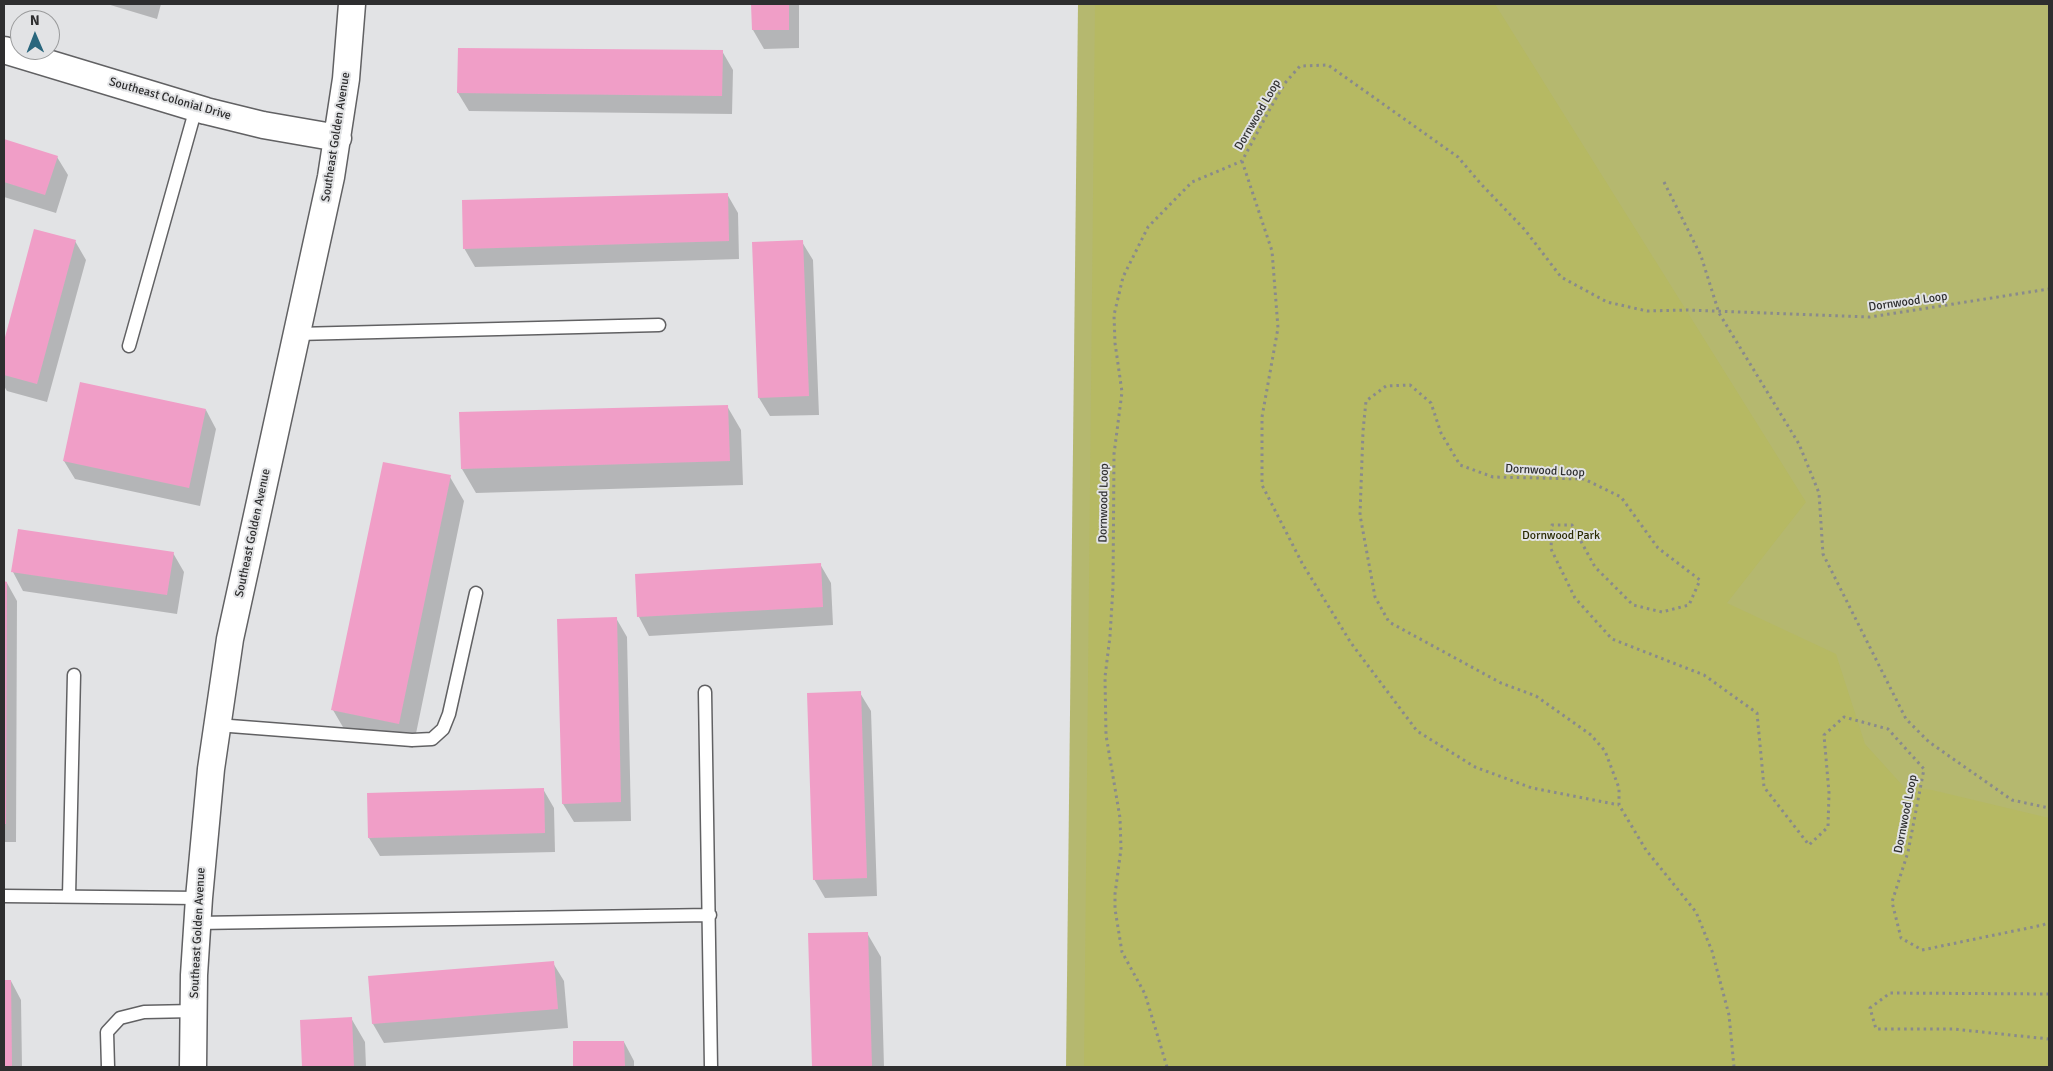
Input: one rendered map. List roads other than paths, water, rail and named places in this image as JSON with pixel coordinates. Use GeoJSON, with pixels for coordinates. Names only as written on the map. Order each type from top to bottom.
{"type":"FeatureCollection","features":[{"type":"Feature","properties":{"kind":"street","name":"Southeast Golden Avenue"},"geometry":{"type":"LineString","coordinates":[[193,1067],[198,911],[210,769],[230,639],[331,177],[346,79],[352,4]]}},
{"type":"Feature","properties":{"kind":"street","name":"Southeast Colonial Drive"},"geometry":{"type":"LineString","coordinates":[[4,50],[196,108],[264,125],[338,138]]}},
{"type":"Feature","properties":{"kind":"lane"},"geometry":{"type":"LineString","coordinates":[[129,346],[196,108]]}},
{"type":"Feature","properties":{"kind":"lane"},"geometry":{"type":"LineString","coordinates":[[297,334],[659,325]]}},
{"type":"Feature","properties":{"kind":"lane"},"geometry":{"type":"LineString","coordinates":[[217,725],[412,740],[432,739],[443,729],[449,714],[476,593]]}},
{"type":"Feature","properties":{"kind":"lane"},"geometry":{"type":"LineString","coordinates":[[70,896],[74,675]]}},
{"type":"Feature","properties":{"kind":"lane"},"geometry":{"type":"LineString","coordinates":[[705,692],[712,1067]]}},
{"type":"Feature","properties":{"kind":"lane"},"geometry":{"type":"LineString","coordinates":[[4,896],[70,896],[198,911],[710,915]]}},
{"type":"Feature","properties":{"kind":"lane"},"geometry":{"type":"LineString","coordinates":[[108,1067],[108,1032],[120,1018],[144,1012],[194,1011]]}},
{"type":"Feature","properties":{"kind":"park label","name":"Dornwood Park"},"geometry":{"type":"Point","coordinates":[1561,536]}}]}
